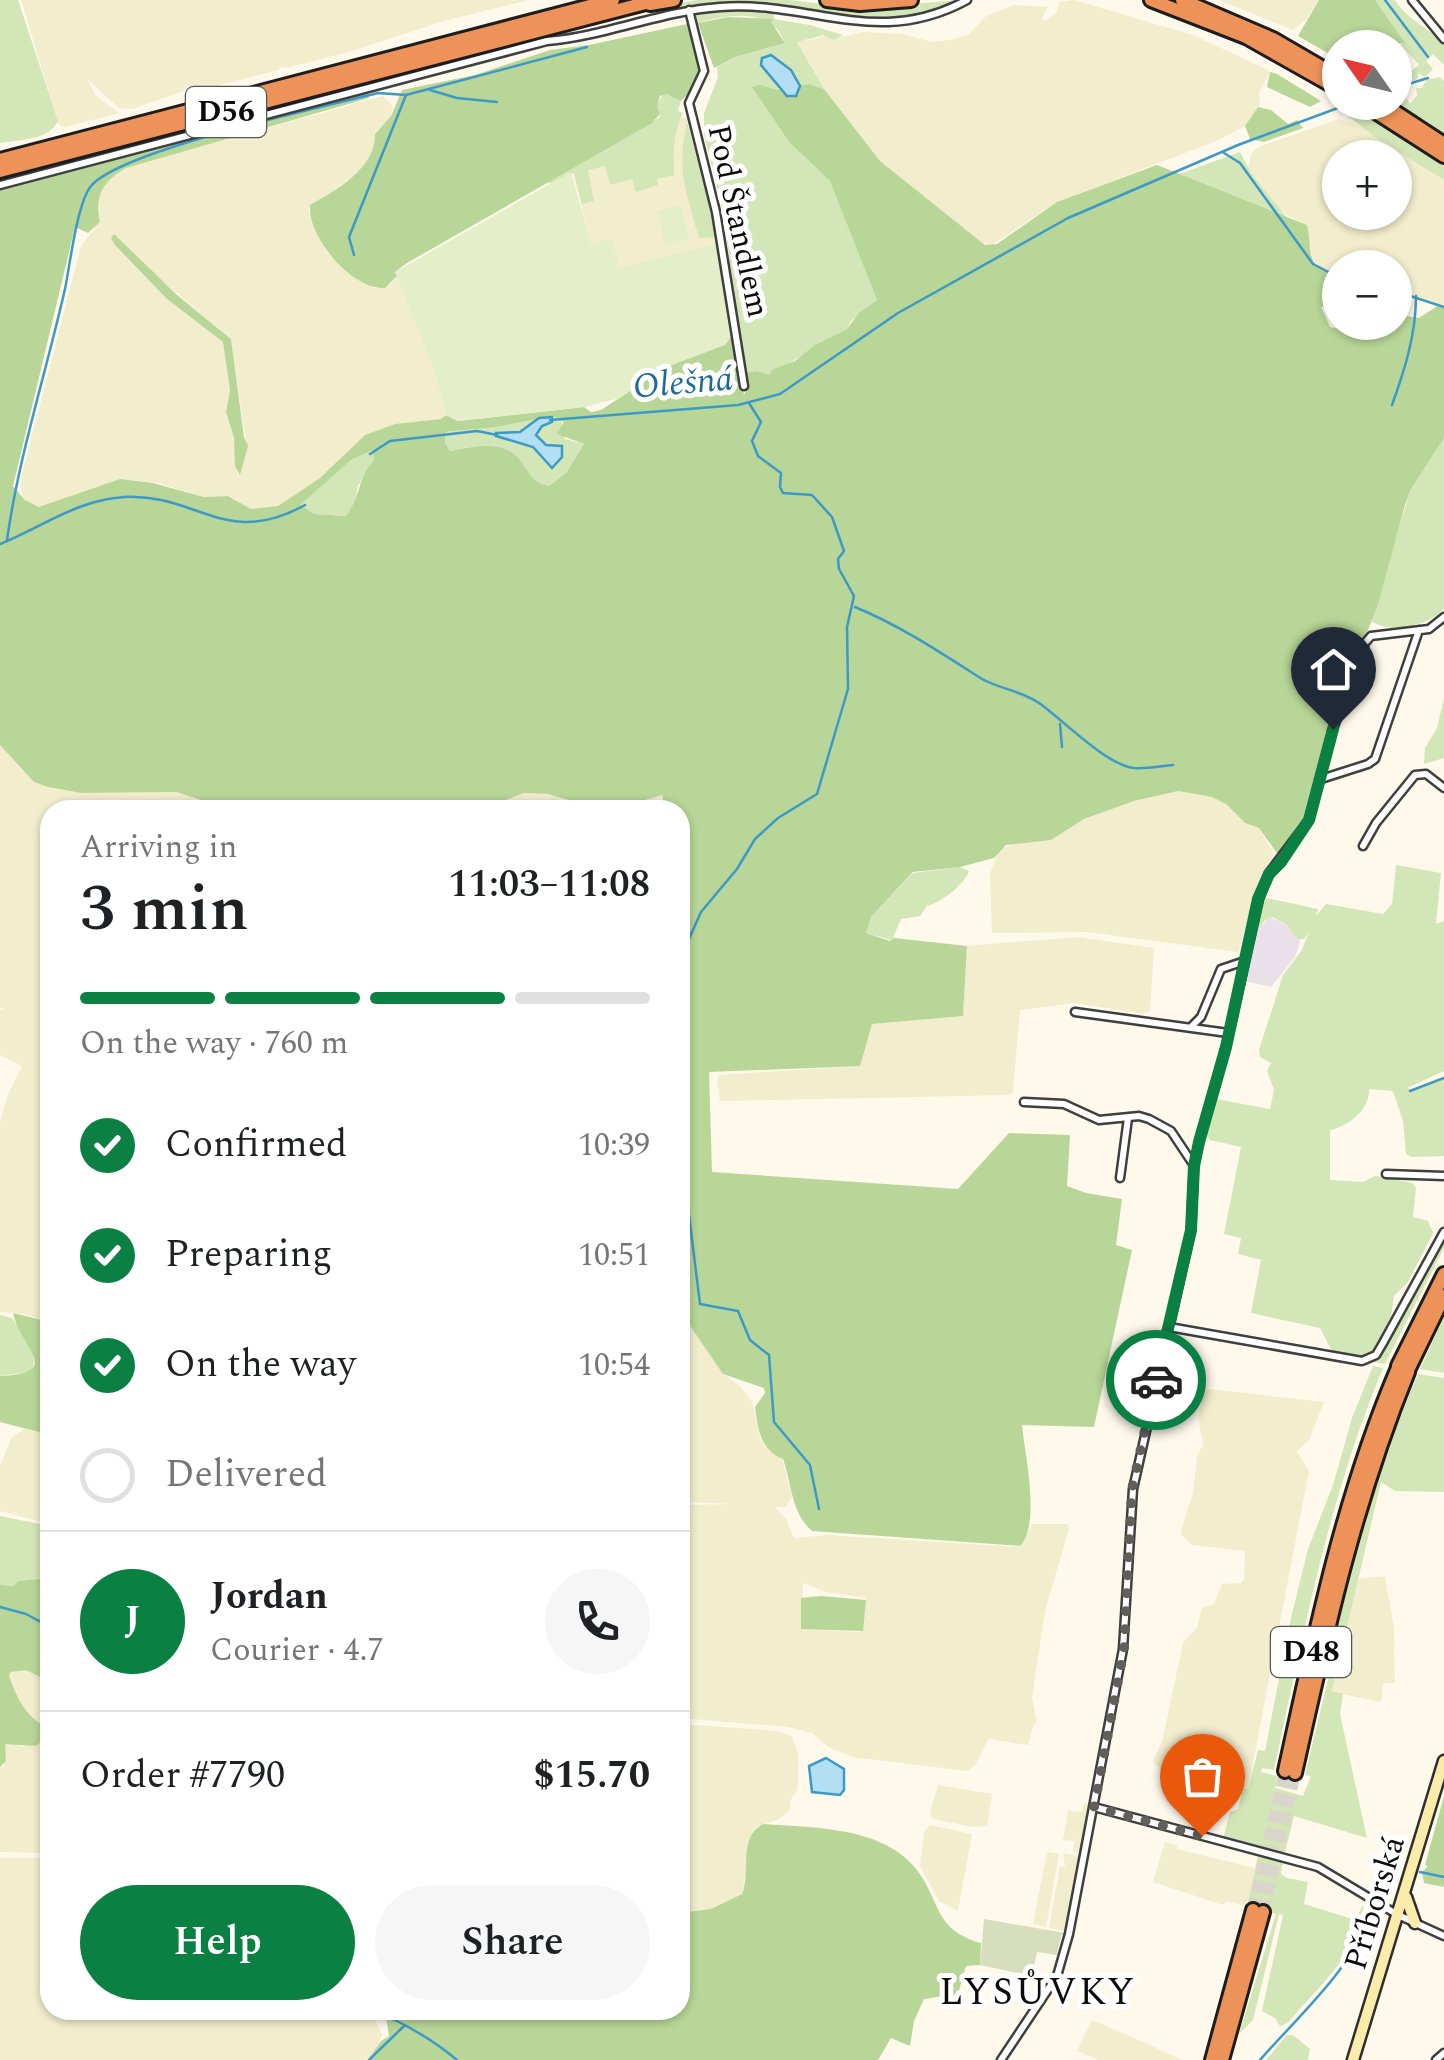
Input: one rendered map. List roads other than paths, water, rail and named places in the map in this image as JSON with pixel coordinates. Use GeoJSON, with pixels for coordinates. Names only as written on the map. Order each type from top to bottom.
{"type":"FeatureCollection","features":[{"type":"Feature","properties":{"kind":"highway","name":"D56"},"geometry":{"type":"LineString","coordinates":[[0,160],[618,4],[657,0]]}},
{"type":"Feature","properties":{"kind":"highway"},"geometry":{"type":"LineString","coordinates":[[618,4],[674,0]]}},
{"type":"Feature","properties":{"kind":"highway"},"geometry":{"type":"LineString","coordinates":[[827,0],[860,4],[910,0]]}},
{"type":"Feature","properties":{"kind":"highway"},"geometry":{"type":"LineString","coordinates":[[1151,0],[1246,37],[1322,80]]}},
{"type":"Feature","properties":{"kind":"highway"},"geometry":{"type":"LineString","coordinates":[[1182,0],[1273,39],[1322,68]]}},
{"type":"Feature","properties":{"kind":"highway","name":"D56"},"geometry":{"type":"LineString","coordinates":[[0,171],[618,4]]}},
{"type":"Feature","properties":{"kind":"highway"},"geometry":{"type":"LineString","coordinates":[[1388,120],[1444,156]]}},
{"type":"Feature","properties":{"kind":"highway"},"geometry":{"type":"LineString","coordinates":[[1407,120],[1444,144]]}},
{"type":"Feature","properties":{"kind":"highway","name":"D48"},"geometry":{"type":"LineString","coordinates":[[1290,1772],[1318,1623],[1354,1481],[1444,1274]]}},
{"type":"Feature","properties":{"kind":"highway","name":"D48"},"geometry":{"type":"LineString","coordinates":[[1403,1369],[1444,1296]]}},
{"type":"Feature","properties":{"kind":"highway"},"geometry":{"type":"LineString","coordinates":[[1212,2060],[1258,1911],[1222,2060]]}},
{"type":"Feature","properties":{"kind":"main road","name":"Příborská"},"geometry":{"type":"LineString","coordinates":[[1353,2060],[1444,1760]]}},
{"type":"Feature","properties":{"kind":"main road"},"geometry":{"type":"LineString","coordinates":[[1405,1891],[1415,1923]]}},
{"type":"Feature","properties":{"kind":"street"},"geometry":{"type":"LineString","coordinates":[[0,185],[547,41],[574,39],[690,10],[755,7],[849,22],[890,24],[929,16],[967,0]]}},
{"type":"Feature","properties":{"kind":"street"},"geometry":{"type":"LineString","coordinates":[[1412,0],[1444,39]]}},
{"type":"Feature","properties":{"kind":"street","name":"Pod Štandlem"},"geometry":{"type":"LineString","coordinates":[[690,10],[704,71],[689,103],[716,212],[744,386]]}},
{"type":"Feature","properties":{"kind":"street"},"geometry":{"type":"LineString","coordinates":[[1001,2060],[1057,1976],[1069,1934],[1124,1649],[1132,1489],[1191,1230],[1194,1166],[1258,899],[1269,874],[1309,820],[1333,729],[1365,643],[1371,636],[1438,625],[1444,617]]}},
{"type":"Feature","properties":{"kind":"street"},"geometry":{"type":"LineString","coordinates":[[1320,779],[1376,758],[1419,630]]}},
{"type":"Feature","properties":{"kind":"street"},"geometry":{"type":"LineString","coordinates":[[1363,846],[1376,823],[1415,775],[1426,774],[1444,788]]}},
{"type":"Feature","properties":{"kind":"street"},"geometry":{"type":"LineString","coordinates":[[1190,1027],[1202,1017],[1221,969],[1242,962]]}},
{"type":"Feature","properties":{"kind":"street"},"geometry":{"type":"LineString","coordinates":[[1076,1012],[1228,1033]]}},
{"type":"Feature","properties":{"kind":"street"},"geometry":{"type":"LineString","coordinates":[[1024,1102],[1064,1104],[1099,1120],[1149,1119],[1170,1131],[1184,1146],[1194,1166]]}},
{"type":"Feature","properties":{"kind":"street"},"geometry":{"type":"LineString","coordinates":[[1120,1178],[1128,1118]]}},
{"type":"Feature","properties":{"kind":"street"},"geometry":{"type":"LineString","coordinates":[[1386,1174],[1444,1176]]}},
{"type":"Feature","properties":{"kind":"street"},"geometry":{"type":"LineString","coordinates":[[1169,1326],[1362,1362],[1376,1355],[1444,1232]]}},
{"type":"Feature","properties":{"kind":"street"},"geometry":{"type":"LineString","coordinates":[[1094,1807],[1318,1867],[1398,1915],[1444,1936]]}},
{"type":"Feature","properties":{"kind":"street"},"geometry":{"type":"LineString","coordinates":[[1436,2060],[1444,2053]]}},
{"type":"Feature","properties":{"kind":"water"},"geometry":{"type":"Polygon","coordinates":[[[771,55],[791,70],[800,86],[796,96],[787,96],[761,65],[762,58],[771,55]]]}},
{"type":"Feature","properties":{"kind":"water"},"geometry":{"type":"Polygon","coordinates":[[[552,417],[552,422],[542,426],[536,435],[546,445],[562,446],[562,457],[552,468],[533,447],[496,436],[520,432],[539,418],[552,417]]]}},
{"type":"Feature","properties":{"kind":"water"},"geometry":{"type":"Polygon","coordinates":[[[826,1758],[844,1769],[844,1790],[840,1795],[812,1792],[809,1766],[826,1758]]]}},
{"type":"Feature","properties":{"kind":"waterway"},"geometry":{"type":"LineString","coordinates":[[1385,0],[1428,57]]}},
{"type":"Feature","properties":{"kind":"waterway"},"geometry":{"type":"LineString","coordinates":[[7,540],[78,220],[91,186],[141,158],[225,131],[378,93],[406,95],[587,47]]}},
{"type":"Feature","properties":{"kind":"waterway","name":"Olešná"},"geometry":{"type":"LineString","coordinates":[[1412,83],[1428,78]]}},
{"type":"Feature","properties":{"kind":"waterway"},"geometry":{"type":"LineString","coordinates":[[430,90],[457,98],[497,102]]}},
{"type":"Feature","properties":{"kind":"waterway"},"geometry":{"type":"LineString","coordinates":[[354,255],[349,237],[406,95]]}},
{"type":"Feature","properties":{"kind":"waterway","name":"Olešná"},"geometry":{"type":"LineString","coordinates":[[550,420],[738,405],[780,394],[898,313],[1068,218],[1238,145],[1322,114]]}},
{"type":"Feature","properties":{"kind":"waterway"},"geometry":{"type":"LineString","coordinates":[[1224,153],[1240,163],[1313,264],[1322,269]]}},
{"type":"Feature","properties":{"kind":"waterway"},"geometry":{"type":"LineString","coordinates":[[1392,405],[1409,351],[1416,296]]}},
{"type":"Feature","properties":{"kind":"waterway"},"geometry":{"type":"LineString","coordinates":[[1412,297],[1444,307]]}},
{"type":"Feature","properties":{"kind":"waterway"},"geometry":{"type":"LineString","coordinates":[[690,937],[701,912],[737,869],[755,839],[778,818],[817,794],[848,689],[847,627],[854,596],[839,569],[838,559],[844,551],[832,517],[812,495],[783,493],[781,473],[758,456],[752,441],[761,422],[749,403]]}},
{"type":"Feature","properties":{"kind":"waterway","name":"Olešná"},"geometry":{"type":"LineString","coordinates":[[370,454],[390,441],[477,431],[497,435]]}},
{"type":"Feature","properties":{"kind":"waterway","name":"Olešná"},"geometry":{"type":"LineString","coordinates":[[0,544],[75,509],[107,499],[149,498],[232,521],[254,522],[305,505]]}},
{"type":"Feature","properties":{"kind":"waterway"},"geometry":{"type":"LineString","coordinates":[[855,607],[905,631],[982,679],[1032,699],[1123,765],[1173,765]]}},
{"type":"Feature","properties":{"kind":"waterway"},"geometry":{"type":"LineString","coordinates":[[1060,724],[1062,747]]}},
{"type":"Feature","properties":{"kind":"waterway"},"geometry":{"type":"LineString","coordinates":[[1410,1091],[1444,1078]]}},
{"type":"Feature","properties":{"kind":"waterway"},"geometry":{"type":"LineString","coordinates":[[690,1223],[700,1304],[738,1311],[750,1340],[769,1355],[774,1422],[810,1465],[819,1509]]}},
{"type":"Feature","properties":{"kind":"waterway"},"geometry":{"type":"LineString","coordinates":[[0,1607],[40,1622]]}},
{"type":"Feature","properties":{"kind":"waterway"},"geometry":{"type":"LineString","coordinates":[[1377,1893],[1386,1869],[1399,1867]]}},
{"type":"Feature","properties":{"kind":"waterway"},"geometry":{"type":"LineString","coordinates":[[1420,1872],[1444,1877]]}},
{"type":"Feature","properties":{"kind":"waterway"},"geometry":{"type":"LineString","coordinates":[[1260,2060],[1339,1971],[1364,1931],[1372,1909]]}},
{"type":"Feature","properties":{"kind":"waterway"},"geometry":{"type":"LineString","coordinates":[[395,2020],[457,2060]]}},
{"type":"Feature","properties":{"kind":"waterway"},"geometry":{"type":"LineString","coordinates":[[369,2060],[404,2026]]}},
{"type":"Feature","properties":{"kind":"tunnel"},"geometry":{"type":"LineString","coordinates":[[1253,1910],[1285,1771]]}},
{"type":"Feature","properties":{"kind":"tunnel"},"geometry":{"type":"LineString","coordinates":[[1263,1912],[1295,1773]]}},
{"type":"Feature","properties":{"kind":"district","name":"LYSŮVKY"},"geometry":{"type":"Point","coordinates":[1038,1993]}}]}
